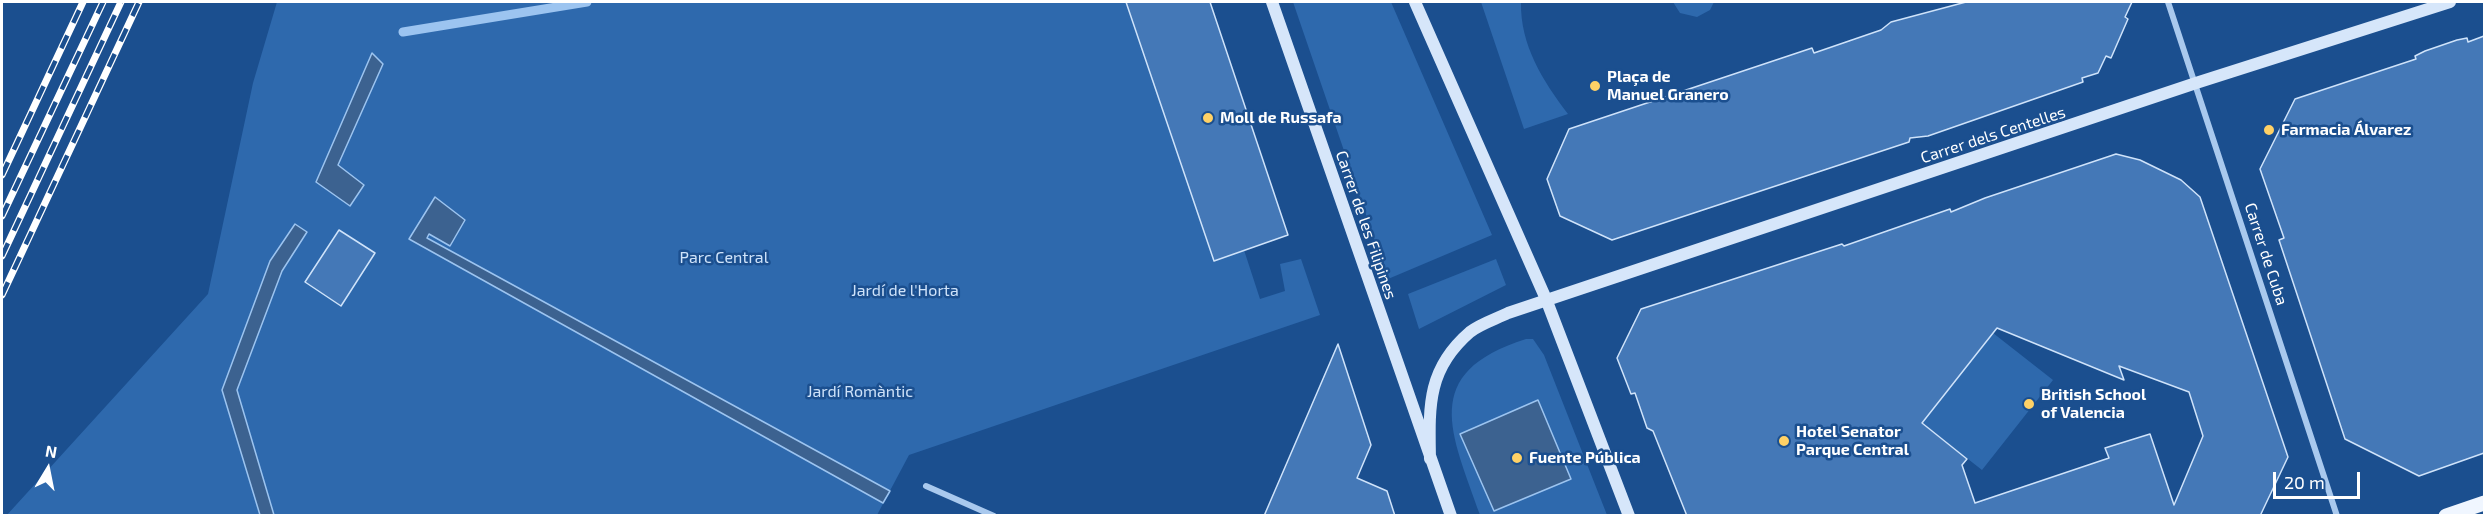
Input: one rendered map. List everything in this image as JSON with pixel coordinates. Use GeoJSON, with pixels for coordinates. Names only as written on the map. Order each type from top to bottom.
{"type":"FeatureCollection","features":[{"type":"Feature","properties":{"kind":"main road","name":"Carrer de les Filipines"},"geometry":{"type":"LineString","coordinates":[[1272,2],[1451,516]]}},
{"type":"Feature","properties":{"kind":"main road"},"geometry":{"type":"LineString","coordinates":[[1415,2],[1546,299],[1629,516]]}},
{"type":"Feature","properties":{"kind":"main road","name":"Carrer dels Centelles"},"geometry":{"type":"LineString","coordinates":[[1546,299],[2196,83],[2450,2]]}},
{"type":"Feature","properties":{"kind":"main road","name":"Carrer de les Filipines"},"geometry":{"type":"LineString","coordinates":[[1430,459],[1429,412],[1440,364],[1472,331],[1546,299]]}},
{"type":"Feature","properties":{"kind":"main road"},"geometry":{"type":"LineString","coordinates":[[2446,516],[2484,503]]}},
{"type":"Feature","properties":{"kind":"street","name":"Carrer de Cuba"},"geometry":{"type":"LineString","coordinates":[[2168,2],[2337,516]]}},
{"type":"Feature","properties":{"kind":"street"},"geometry":{"type":"LineString","coordinates":[[926,486],[994,516]]}},
{"type":"Feature","properties":{"kind":"green space","name":"Parc Central"},"geometry":{"type":"Polygon","coordinates":[[[277,2],[1210,2],[1288,235],[1244,250],[1260,299],[1285,291],[1280,264],[1301,259],[1320,315],[909,455],[877,515],[6,516],[208,294],[253,83],[277,2]]]}},
{"type":"Feature","properties":{"kind":"green space"},"geometry":{"type":"Polygon","coordinates":[[[1293,2],[1391,2],[1492,235],[1388,279],[1293,2]]]}},
{"type":"Feature","properties":{"kind":"green space"},"geometry":{"type":"Polygon","coordinates":[[[1481,2],[1521,2],[1524,33],[1529,48],[1550,89],[1568,114],[1524,129],[1481,2]]]}},
{"type":"Feature","properties":{"kind":"green space"},"geometry":{"type":"Polygon","coordinates":[[[1673,2],[1714,2],[1710,10],[1697,17],[1680,13],[1673,2]]]}},
{"type":"Feature","properties":{"kind":"green space"},"geometry":{"type":"Polygon","coordinates":[[[1496,259],[1506,285],[1419,329],[1408,294],[1496,259]]]}},
{"type":"Feature","properties":{"kind":"green space"},"geometry":{"type":"Polygon","coordinates":[[[1993,333],[2053,380],[1982,470],[1922,423],[1993,333]]]}},
{"type":"Feature","properties":{"kind":"green space"},"geometry":{"type":"Polygon","coordinates":[[[1526,339],[1533,339],[1544,355],[1607,515],[1480,515],[1460,458],[1454,433],[1452,409],[1457,388],[1469,369],[1492,353],[1526,339]]]}},
{"type":"Feature","properties":{"kind":"shaded area"},"geometry":{"type":"Polygon","coordinates":[[[372,53],[383,64],[338,165],[364,185],[350,206],[316,182],[372,53]]]}},
{"type":"Feature","properties":{"kind":"shaded area"},"geometry":{"type":"Polygon","coordinates":[[[435,197],[465,220],[450,246],[429,234],[427,238],[890,491],[883,503],[409,239],[435,197]]]}},
{"type":"Feature","properties":{"kind":"shaded area"},"geometry":{"type":"Polygon","coordinates":[[[295,224],[307,232],[282,271],[237,390],[274,515],[260,515],[222,390],[270,261],[295,224]]]}},
{"type":"Feature","properties":{"kind":"shaded area"},"geometry":{"type":"Polygon","coordinates":[[[1538,400],[1571,479],[1494,511],[1460,434],[1538,400]]]}},
{"type":"Feature","properties":{"kind":"building","name":"Moll de Russafa"},"geometry":{"type":"Polygon","coordinates":[[[1126,2],[1210,2],[1288,235],[1214,261],[1126,2]]]}},
{"type":"Feature","properties":{"kind":"building"},"geometry":{"type":"Polygon","coordinates":[[[1966,2],[2132,2],[2125,17],[2128,19],[2111,58],[2106,56],[2098,73],[2082,78],[2083,82],[1928,136],[1910,138],[1909,142],[1612,240],[1560,216],[1547,179],[1569,129],[1812,48],[1814,53],[1881,30],[1891,22],[1966,2]]]}},
{"type":"Feature","properties":{"kind":"building"},"geometry":{"type":"Polygon","coordinates":[[[2484,36],[2484,453],[2419,476],[2345,439],[2279,240],[2284,238],[2260,169],[2295,99],[2416,59],[2415,56],[2425,51],[2457,40],[2467,38],[2468,42],[2484,36]]]}},
{"type":"Feature","properties":{"kind":"building"},"geometry":{"type":"Polygon","coordinates":[[[2116,154],[2140,160],[2181,180],[2200,197],[2288,457],[2260,516],[1687,516],[1653,431],[1647,428],[1635,393],[1631,394],[1617,358],[1641,309],[1842,244],[1844,246],[1950,209],[1951,212],[1985,198],[2116,154]],[[1997,328],[1922,423],[1967,459],[1962,465],[1975,503],[2109,458],[2105,448],[2150,434],[2174,505],[2203,436],[2189,392],[2119,366],[2124,380],[1997,328]]]}},
{"type":"Feature","properties":{"kind":"building"},"geometry":{"type":"Polygon","coordinates":[[[339,230],[375,253],[341,306],[305,282],[339,230]]]}},
{"type":"Feature","properties":{"kind":"building"},"geometry":{"type":"Polygon","coordinates":[[[1338,344],[1371,445],[1357,478],[1387,491],[1395,516],[1264,516],[1338,344]]]}},
{"type":"Feature","properties":{"kind":"waterway"},"geometry":{"type":"LineString","coordinates":[[403,32],[587,2]]}},
{"type":"Feature","properties":{"kind":"railway"},"geometry":{"type":"LineString","coordinates":[[2,175],[83,2]]}},
{"type":"Feature","properties":{"kind":"railway"},"geometry":{"type":"LineString","coordinates":[[2,216],[103,2]]}},
{"type":"Feature","properties":{"kind":"railway"},"geometry":{"type":"LineString","coordinates":[[2,256],[121,2]]}},
{"type":"Feature","properties":{"kind":"railway"},"geometry":{"type":"LineString","coordinates":[[2,295],[139,2]]}},
{"type":"Feature","properties":{"kind":"place","name":"Plaça de Manuel Granero"},"geometry":{"type":"Point","coordinates":[1595,86]}},
{"type":"Feature","properties":{"kind":"place","name":"Moll de Russafa"},"geometry":{"type":"Point","coordinates":[1208,118]}},
{"type":"Feature","properties":{"kind":"place","name":"Farmacia Álvarez"},"geometry":{"type":"Point","coordinates":[2269,130]}},
{"type":"Feature","properties":{"kind":"place","name":"British School of Valencia"},"geometry":{"type":"Point","coordinates":[2029,404]}},
{"type":"Feature","properties":{"kind":"place","name":"Hotel Senator Parque Central"},"geometry":{"type":"Point","coordinates":[1784,441]}},
{"type":"Feature","properties":{"kind":"place","name":"Fuente Pública"},"geometry":{"type":"Point","coordinates":[1517,458]}},
{"type":"Feature","properties":{"kind":"park label","name":"Jardí de l'Horta"},"geometry":{"type":"Point","coordinates":[905,291]}},
{"type":"Feature","properties":{"kind":"park label","name":"Jardí Romàntic"},"geometry":{"type":"Point","coordinates":[860,392]}}]}
